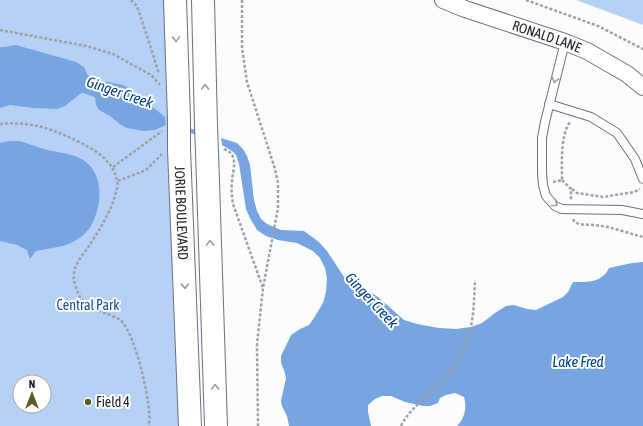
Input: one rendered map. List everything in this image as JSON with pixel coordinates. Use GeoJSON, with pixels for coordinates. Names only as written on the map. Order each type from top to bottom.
{"type":"FeatureCollection","features":[{"type":"Feature","properties":{"kind":"main road","name":"JORIE BOULEVARD"},"geometry":{"type":"LineString","coordinates":[[175,0],[172,150],[190,426]]}},
{"type":"Feature","properties":{"kind":"main road","name":"JORIE BOULEVARD"},"geometry":{"type":"LineString","coordinates":[[203,0],[206,126],[214,150],[216,426]]}},
{"type":"Feature","properties":{"kind":"street","name":"RONALD LANE"},"geometry":{"type":"LineString","coordinates":[[443,0],[587,51],[627,74],[643,87]]}},
{"type":"Feature","properties":{"kind":"lane"},"geometry":{"type":"LineString","coordinates":[[565,42],[542,138],[542,173],[546,196],[555,206],[562,210],[622,210],[643,214]]}},
{"type":"Feature","properties":{"kind":"lane"},"geometry":{"type":"LineString","coordinates":[[549,104],[591,117],[617,133],[635,158],[643,179]]}},
{"type":"Feature","properties":{"kind":"path"},"geometry":{"type":"LineString","coordinates":[[0,30],[86,46],[113,54],[150,75],[163,88],[137,6],[131,0]]}},
{"type":"Feature","properties":{"kind":"path"},"geometry":{"type":"LineString","coordinates":[[242,0],[242,48],[247,82],[275,169],[278,183],[278,208],[263,288],[257,344],[258,426]]}},
{"type":"Feature","properties":{"kind":"path"},"geometry":{"type":"LineString","coordinates":[[526,0],[598,26],[643,49]]}},
{"type":"Feature","properties":{"kind":"path"},"geometry":{"type":"LineString","coordinates":[[573,119],[568,125],[562,148],[562,180],[571,189],[577,193],[603,197],[634,192],[643,188]]}},
{"type":"Feature","properties":{"kind":"path"},"geometry":{"type":"LineString","coordinates":[[0,124],[24,123],[40,126],[61,133],[85,145],[104,157],[113,167],[118,181],[113,203],[107,217],[78,261],[74,275],[78,294],[84,303],[120,320],[125,326],[132,340],[146,390],[150,412],[149,426]]}},
{"type":"Feature","properties":{"kind":"path"},"geometry":{"type":"LineString","coordinates":[[113,167],[173,124]]}},
{"type":"Feature","properties":{"kind":"path"},"geometry":{"type":"LineString","coordinates":[[118,181],[146,170],[158,159],[172,150]]}},
{"type":"Feature","properties":{"kind":"path"},"geometry":{"type":"LineString","coordinates":[[214,150],[231,153],[233,157],[235,163],[232,183],[233,204],[263,288]]}},
{"type":"Feature","properties":{"kind":"path"},"geometry":{"type":"LineString","coordinates":[[543,185],[562,180]]}},
{"type":"Feature","properties":{"kind":"path"},"geometry":{"type":"LineString","coordinates":[[571,189],[571,210],[573,221],[576,224],[602,226],[643,237]]}},
{"type":"Feature","properties":{"kind":"path"},"geometry":{"type":"LineString","coordinates":[[401,426],[414,407],[448,375],[457,362],[467,341],[471,323],[474,304],[475,280]]}},
{"type":"Feature","properties":{"kind":"green space","name":"Central Park"},"geometry":{"type":"Polygon","coordinates":[[[0,0],[166,0],[180,426],[0,426],[0,0]]]}},
{"type":"Feature","properties":{"kind":"green space"},"geometry":{"type":"Polygon","coordinates":[[[576,0],[643,0],[643,25],[576,0]]]}},
{"type":"Feature","properties":{"kind":"water"},"geometry":{"type":"Polygon","coordinates":[[[16,45],[76,62],[84,67],[87,74],[93,81],[123,85],[165,117],[166,125],[155,130],[144,131],[127,128],[99,110],[92,92],[86,91],[65,106],[57,109],[10,105],[0,108],[0,47],[16,45]]]}},
{"type":"Feature","properties":{"kind":"water","name":"Lake Fred"},"geometry":{"type":"Polygon","coordinates":[[[221,138],[237,143],[247,156],[250,165],[254,200],[261,219],[267,224],[281,230],[304,231],[319,242],[327,251],[346,280],[378,297],[404,320],[417,324],[456,329],[471,327],[482,323],[506,306],[514,305],[536,310],[563,297],[568,292],[573,282],[593,281],[604,275],[609,268],[643,262],[643,426],[457,426],[464,416],[465,405],[464,397],[455,393],[440,398],[438,403],[430,406],[405,402],[391,396],[382,396],[375,399],[368,405],[371,426],[289,426],[281,401],[286,378],[281,363],[281,356],[291,335],[309,325],[323,303],[326,292],[327,278],[325,268],[320,258],[313,251],[297,243],[278,240],[266,236],[257,230],[246,209],[239,164],[236,155],[222,145],[221,138]]]}},
{"type":"Feature","properties":{"kind":"water"},"geometry":{"type":"Polygon","coordinates":[[[18,141],[80,158],[92,169],[99,184],[100,193],[97,211],[93,222],[85,234],[67,245],[36,251],[30,259],[27,250],[17,245],[0,241],[0,143],[18,141]]]}},
{"type":"Feature","properties":{"kind":"waterway","name":"Ginger Creek"},"geometry":{"type":"LineString","coordinates":[[81,90],[97,96]]}},
{"type":"Feature","properties":{"kind":"waterway","name":"Ginger Creek"},"geometry":{"type":"LineString","coordinates":[[186,129],[200,134]]}},
{"type":"Feature","properties":{"kind":"place","name":"Field 4"},"geometry":{"type":"Point","coordinates":[88,402]}}]}
